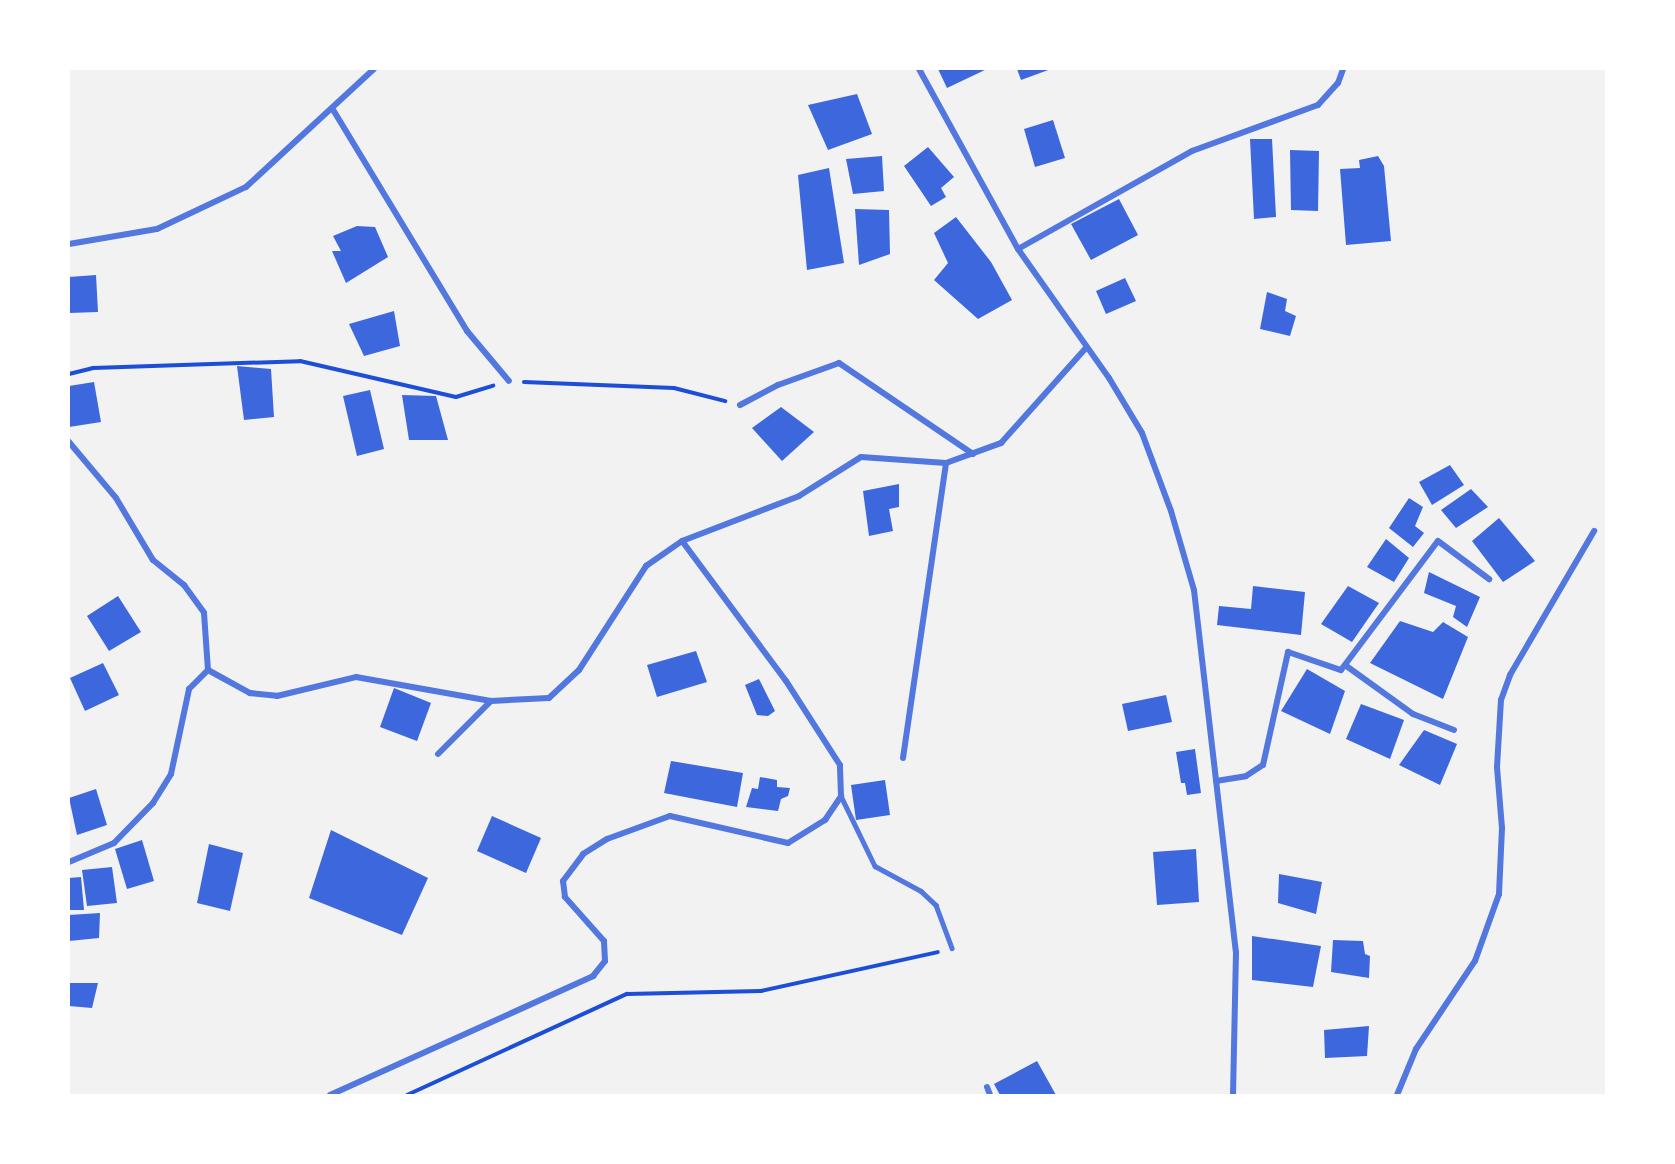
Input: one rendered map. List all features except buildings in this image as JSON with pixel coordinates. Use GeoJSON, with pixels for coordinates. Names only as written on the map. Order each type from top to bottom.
{"type":"FeatureCollection","features":[{"type":"Feature","properties":{"kind":"street"},"geometry":{"type":"LineString","coordinates":[[69,244],[156,229],[246,187],[374,69]]}},
{"type":"Feature","properties":{"kind":"street"},"geometry":{"type":"LineString","coordinates":[[919,69],[1018,249],[1142,433],[1171,510],[1194,590],[1236,952],[1233,1095]]}},
{"type":"Feature","properties":{"kind":"street"},"geometry":{"type":"LineString","coordinates":[[1018,249],[1192,151],[1318,105],[1338,83],[1343,69]]}},
{"type":"Feature","properties":{"kind":"street"},"geometry":{"type":"LineString","coordinates":[[332,108],[467,331],[509,381]]}},
{"type":"Feature","properties":{"kind":"street"},"geometry":{"type":"LineString","coordinates":[[208,670],[250,693],[277,696],[356,677],[491,701],[549,698],[579,670],[646,566],[682,540],[799,496],[861,457],[946,463],[1001,443],[1086,348]]}},
{"type":"Feature","properties":{"kind":"street"},"geometry":{"type":"LineString","coordinates":[[740,405],[778,385],[839,363],[973,454]]}},
{"type":"Feature","properties":{"kind":"street"},"geometry":{"type":"LineString","coordinates":[[69,442],[116,498],[153,560],[184,585],[204,613],[208,670]]}},
{"type":"Feature","properties":{"kind":"street"},"geometry":{"type":"LineString","coordinates":[[903,758],[946,463]]}},
{"type":"Feature","properties":{"kind":"street"},"geometry":{"type":"LineString","coordinates":[[1397,1095],[1416,1049],[1475,961],[1499,894],[1502,828],[1497,767],[1501,700],[1510,675],[1594,531]]}},
{"type":"Feature","properties":{"kind":"street"},"geometry":{"type":"LineString","coordinates":[[330,1095],[593,976],[605,961],[604,941],[565,897],[563,881],[583,854],[607,839],[670,816],[788,843],[825,820],[841,796],[840,765],[786,681],[682,540]]}},
{"type":"Feature","properties":{"kind":"street"},"geometry":{"type":"LineString","coordinates":[[1216,781],[1245,776],[1263,765],[1288,652],[1341,670],[1438,541],[1489,579]]}},
{"type":"Feature","properties":{"kind":"street"},"geometry":{"type":"LineString","coordinates":[[1345,665],[1413,714],[1454,730]]}},
{"type":"Feature","properties":{"kind":"street"},"geometry":{"type":"LineString","coordinates":[[69,862],[114,843],[153,803],[171,774],[189,688],[208,670]]}},
{"type":"Feature","properties":{"kind":"street"},"geometry":{"type":"LineString","coordinates":[[438,754],[491,701]]}},
{"type":"Feature","properties":{"kind":"street"},"geometry":{"type":"LineString","coordinates":[[987,1087],[990,1095]]}},
{"type":"Feature","properties":{"kind":"lane"},"geometry":{"type":"LineString","coordinates":[[841,796],[875,866],[921,891],[936,905],[952,948]]}},
{"type":"Feature","properties":{"kind":"path"},"geometry":{"type":"LineString","coordinates":[[69,374],[93,368],[300,361],[456,397],[509,381],[674,387],[740,405]]}},
{"type":"Feature","properties":{"kind":"path"},"geometry":{"type":"LineString","coordinates":[[407,1095],[627,994],[761,992],[952,948]]}}]}
